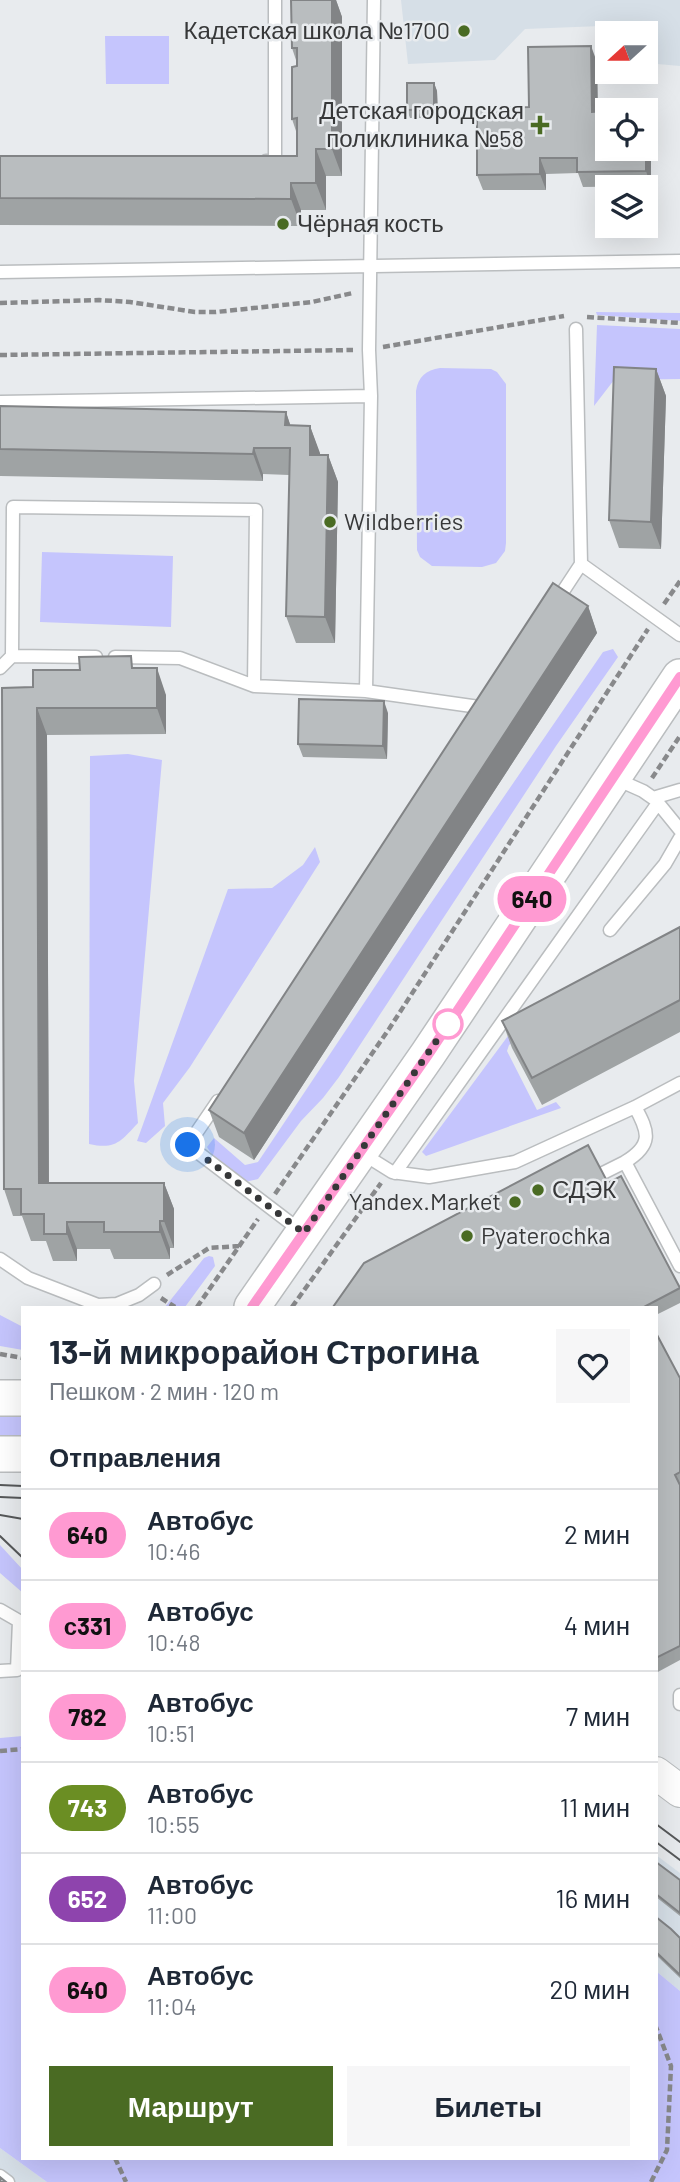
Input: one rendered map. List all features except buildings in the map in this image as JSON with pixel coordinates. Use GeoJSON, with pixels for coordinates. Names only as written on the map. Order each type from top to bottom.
{"type":"FeatureCollection","features":[{"type":"Feature","properties":{"kind":"main road"},"geometry":{"type":"LineString","coordinates":[[252,1306],[360,1152],[680,677]]}},
{"type":"Feature","properties":{"kind":"main road"},"geometry":{"type":"LineString","coordinates":[[0,1398],[21,1398]]}},
{"type":"Feature","properties":{"kind":"main road"},"geometry":{"type":"LineString","coordinates":[[0,1454],[21,1454]]}},
{"type":"Feature","properties":{"kind":"street"},"geometry":{"type":"LineString","coordinates":[[658,1774],[680,1791]]}},
{"type":"Feature","properties":{"kind":"lane"},"geometry":{"type":"LineString","coordinates":[[248,161],[275,161],[275,0]]}},
{"type":"Feature","properties":{"kind":"lane"},"geometry":{"type":"LineString","coordinates":[[366,691],[374,0]]}},
{"type":"Feature","properties":{"kind":"lane"},"geometry":{"type":"LineString","coordinates":[[0,272],[680,261]]}},
{"type":"Feature","properties":{"kind":"lane"},"geometry":{"type":"LineString","coordinates":[[551,609],[580,564],[576,329]]}},
{"type":"Feature","properties":{"kind":"lane"},"geometry":{"type":"LineString","coordinates":[[0,402],[371,396]]}},
{"type":"Feature","properties":{"kind":"lane"},"geometry":{"type":"LineString","coordinates":[[0,668],[12,656],[13,507],[256,510],[254,686]]}},
{"type":"Feature","properties":{"kind":"lane"},"geometry":{"type":"LineString","coordinates":[[580,564],[680,635]]}},
{"type":"Feature","properties":{"kind":"lane"},"geometry":{"type":"LineString","coordinates":[[12,656],[180,658],[254,686],[366,691],[490,703],[478,720]]}},
{"type":"Feature","properties":{"kind":"lane"},"geometry":{"type":"LineString","coordinates":[[613,778],[656,800],[680,830]]}},
{"type":"Feature","properties":{"kind":"lane"},"geometry":{"type":"LineString","coordinates":[[395,1173],[656,800],[680,790]]}},
{"type":"Feature","properties":{"kind":"lane"},"geometry":{"type":"LineString","coordinates":[[610,930],[665,864],[680,838]]}},
{"type":"Feature","properties":{"kind":"lane"},"geometry":{"type":"LineString","coordinates":[[360,1152],[395,1173],[429,1177],[514,1162],[635,1107],[680,1083]]}},
{"type":"Feature","properties":{"kind":"lane"},"geometry":{"type":"LineString","coordinates":[[227,1088],[188,1145],[304,1233]]}},
{"type":"Feature","properties":{"kind":"lane"},"geometry":{"type":"LineString","coordinates":[[601,1174],[635,1156],[646,1142],[647,1133],[635,1107]]}},
{"type":"Feature","properties":{"kind":"lane"},"geometry":{"type":"LineString","coordinates":[[625,1161],[680,1266]]}},
{"type":"Feature","properties":{"kind":"lane"},"geometry":{"type":"LineString","coordinates":[[0,1259],[28,1278],[98,1304],[117,1304],[139,1295],[155,1284]]}},
{"type":"Feature","properties":{"kind":"lane"},"geometry":{"type":"LineString","coordinates":[[0,1610],[19,1621],[17,1670],[0,1671]]}},
{"type":"Feature","properties":{"kind":"lane"},"geometry":{"type":"LineString","coordinates":[[680,1696],[680,1704]]}},
{"type":"Feature","properties":{"kind":"lane"},"geometry":{"type":"LineString","coordinates":[[0,2176],[8,2182]]}},
{"type":"Feature","properties":{"kind":"path"},"geometry":{"type":"LineString","coordinates":[[0,303],[99,300],[216,313],[341,297],[371,286]]}},
{"type":"Feature","properties":{"kind":"path"},"geometry":{"type":"LineString","coordinates":[[0,355],[369,350],[569,315]]}},
{"type":"Feature","properties":{"kind":"path"},"geometry":{"type":"LineString","coordinates":[[583,316],[680,323]]}},
{"type":"Feature","properties":{"kind":"path"},"geometry":{"type":"LineString","coordinates":[[198,1306],[396,1017],[680,582]]}},
{"type":"Feature","properties":{"kind":"path"},"geometry":{"type":"LineString","coordinates":[[293,1306],[381,1183]]}},
{"type":"Feature","properties":{"kind":"path"},"geometry":{"type":"LineString","coordinates":[[155,1284],[209,1248],[239,1247]]}},
{"type":"Feature","properties":{"kind":"path"},"geometry":{"type":"LineString","coordinates":[[165,1300],[174,1306]]}},
{"type":"Feature","properties":{"kind":"path"},"geometry":{"type":"LineString","coordinates":[[0,1354],[21,1358]]}},
{"type":"Feature","properties":{"kind":"path"},"geometry":{"type":"LineString","coordinates":[[0,1751],[21,1749]]}},
{"type":"Feature","properties":{"kind":"path"},"geometry":{"type":"LineString","coordinates":[[651,2182],[667,2150],[671,2066],[658,2032]]}},
{"type":"Feature","properties":{"kind":"path"},"geometry":{"type":"LineString","coordinates":[[116,2160],[126,2182]]}},
{"type":"Feature","properties":{"kind":"shaded area","name":"Кадетская школа №1700"},"geometry":{"type":"Polygon","coordinates":[[[401,0],[680,0],[680,66],[658,64],[658,21],[595,21],[595,26],[525,29],[495,60],[408,64],[401,0]]]}},
{"type":"Feature","properties":{"kind":"shaded area"},"geometry":{"type":"Polygon","coordinates":[[[105,36],[169,36],[169,84],[106,84],[105,36]]]}},
{"type":"Feature","properties":{"kind":"shaded area"},"geometry":{"type":"Polygon","coordinates":[[[596,312],[680,313],[680,321],[597,315],[596,312]]]}},
{"type":"Feature","properties":{"kind":"shaded area"},"geometry":{"type":"Polygon","coordinates":[[[597,325],[680,329],[680,379],[614,380],[594,406],[597,325]]]}},
{"type":"Feature","properties":{"kind":"shaded area"},"geometry":{"type":"Polygon","coordinates":[[[440,368],[491,369],[497,372],[506,384],[505,551],[496,563],[482,567],[432,566],[420,557],[417,550],[416,391],[423,375],[440,368]]]}},
{"type":"Feature","properties":{"kind":"shaded area"},"geometry":{"type":"Polygon","coordinates":[[[42,552],[173,556],[171,627],[40,622],[42,552]]]}},
{"type":"Feature","properties":{"kind":"shaded area"},"geometry":{"type":"Polygon","coordinates":[[[613,649],[618,657],[556,746],[339,1077],[301,1121],[258,1179],[245,1182],[214,1158],[207,1147],[214,1138],[245,1165],[258,1162],[603,652],[613,649]]]}},
{"type":"Feature","properties":{"kind":"shaded area"},"geometry":{"type":"Polygon","coordinates":[[[128,754],[162,760],[134,1081],[138,1123],[112,1145],[98,1146],[89,1144],[90,756],[128,754]]]}},
{"type":"Feature","properties":{"kind":"shaded area"},"geometry":{"type":"Polygon","coordinates":[[[315,847],[320,862],[190,1067],[163,1103],[165,1126],[146,1143],[137,1141],[228,889],[272,888],[303,865],[315,847]]]}},
{"type":"Feature","properties":{"kind":"shaded area"},"geometry":{"type":"Polygon","coordinates":[[[531,1005],[540,1021],[509,1045],[507,1051],[537,1110],[556,1102],[561,1108],[426,1156],[422,1152],[531,1005]]]}},
{"type":"Feature","properties":{"kind":"shaded area"},"geometry":{"type":"Polygon","coordinates":[[[213,1257],[215,1266],[186,1306],[166,1306],[204,1258],[213,1257]]]}},
{"type":"Feature","properties":{"kind":"shaded area"},"geometry":{"type":"Polygon","coordinates":[[[0,1315],[21,1326],[21,1350],[0,1346],[0,1315]]]}},
{"type":"Feature","properties":{"kind":"shaded area"},"geometry":{"type":"Polygon","coordinates":[[[0,1410],[21,1411],[21,1440],[0,1440],[0,1410]]]}},
{"type":"Feature","properties":{"kind":"shaded area"},"geometry":{"type":"Polygon","coordinates":[[[0,1545],[21,1568],[21,1591],[0,1573],[0,1545]]]}},
{"type":"Feature","properties":{"kind":"shaded area"},"geometry":{"type":"Polygon","coordinates":[[[21,1736],[21,2160],[658,2160],[658,1973],[680,1991],[680,2182],[47,2182],[0,2148],[0,1738],[21,1736]]]}},
{"type":"Feature","properties":{"kind":"shaded area"},"geometry":{"type":"Polygon","coordinates":[[[658,1856],[680,1873],[680,1991],[658,1973],[658,1856]]]}},
{"type":"Feature","properties":{"kind":"shaded area"},"geometry":{"type":"Polygon","coordinates":[[[0,2148],[47,2182],[0,2182],[0,2148]]]}},
{"type":"Feature","properties":{"kind":"tram line"},"geometry":{"type":"LineString","coordinates":[[0,1485],[21,1486]]}},
{"type":"Feature","properties":{"kind":"tram line"},"geometry":{"type":"LineString","coordinates":[[0,1497],[21,1498]]}},
{"type":"Feature","properties":{"kind":"tram line"},"geometry":{"type":"LineString","coordinates":[[0,1515],[21,1519]]}},
{"type":"Feature","properties":{"kind":"tram line"},"geometry":{"type":"LineString","coordinates":[[0,1536],[21,1556]]}},
{"type":"Feature","properties":{"kind":"tram line"},"geometry":{"type":"LineString","coordinates":[[658,1826],[680,1842]]}},
{"type":"Feature","properties":{"kind":"tram line"},"geometry":{"type":"LineString","coordinates":[[658,1844],[680,1860]]}},
{"type":"Feature","properties":{"kind":"bus line","name":"640"},"geometry":{"type":"LineString","coordinates":[[253,1306],[428,1055],[680,677]]}},
{"type":"Feature","properties":{"kind":"place","name":"Кадетская школа №1700"},"geometry":{"type":"Point","coordinates":[464,31]}},
{"type":"Feature","properties":{"kind":"place","name":"Детская городская поликлиника №58"},"geometry":{"type":"Point","coordinates":[540,125]}},
{"type":"Feature","properties":{"kind":"place","name":"Чёрная кость"},"geometry":{"type":"Point","coordinates":[283,224]}},
{"type":"Feature","properties":{"kind":"place","name":"Wildberries"},"geometry":{"type":"Point","coordinates":[330,522]}},
{"type":"Feature","properties":{"kind":"place","name":"СДЭК"},"geometry":{"type":"Point","coordinates":[538,1190]}},
{"type":"Feature","properties":{"kind":"place","name":"Yandex.Market"},"geometry":{"type":"Point","coordinates":[515,1202]}},
{"type":"Feature","properties":{"kind":"place","name":"Pyaterochka"},"geometry":{"type":"Point","coordinates":[467,1236]}},
{"type":"Feature","properties":{"kind":"route"},"geometry":{"type":"LineString","coordinates":[[188,1145],[304,1233],[448,1024]]}}]}
